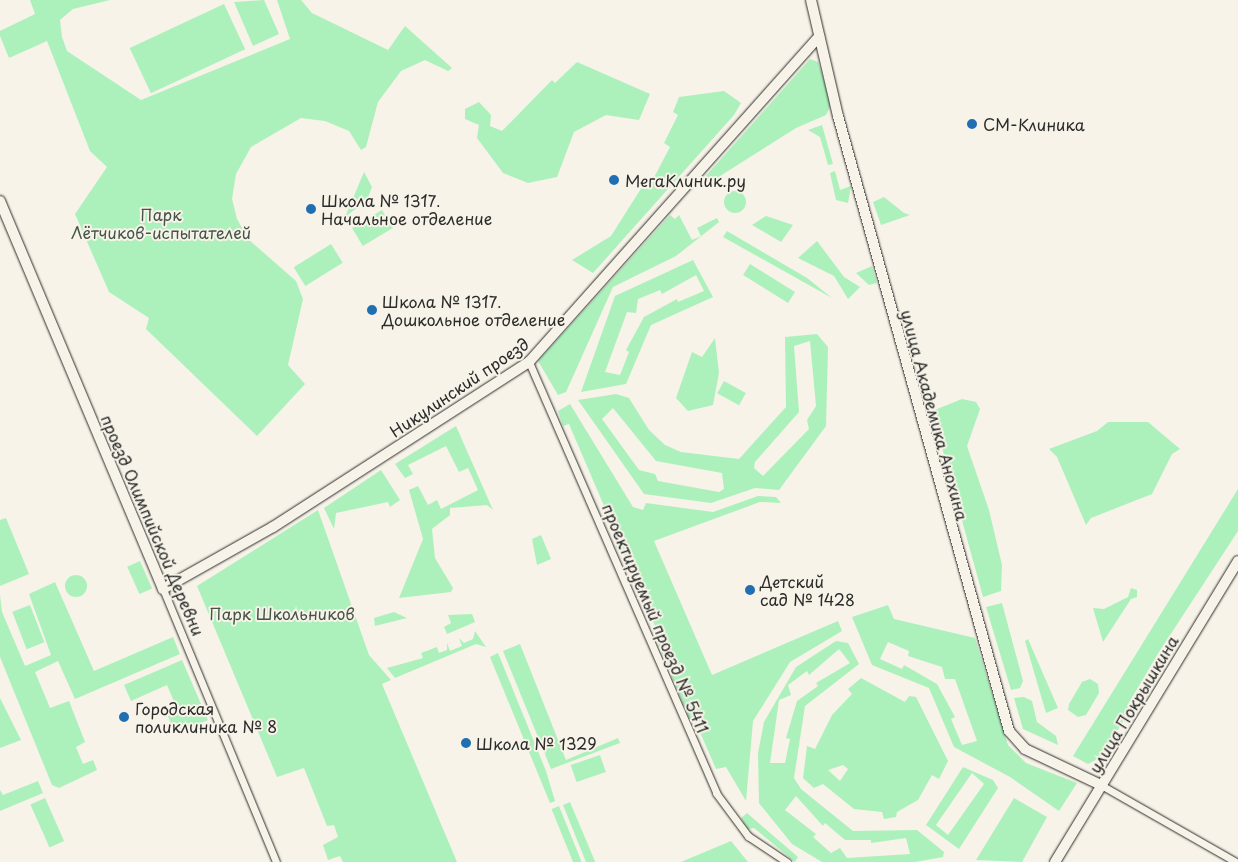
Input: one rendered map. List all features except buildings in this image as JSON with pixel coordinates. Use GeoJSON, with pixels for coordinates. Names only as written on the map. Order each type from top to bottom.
{"type":"FeatureCollection","features":[{"type":"Feature","properties":{"kind":"street","name":"улица Академика Анохина"},"geometry":{"type":"LineString","coordinates":[[811,0],[818,37],[1009,731],[1025,749],[1101,785]]}},
{"type":"Feature","properties":{"kind":"street","name":"Никулинский проезд"},"geometry":{"type":"LineString","coordinates":[[164,589],[267,530],[530,362],[818,37]]}},
{"type":"Feature","properties":{"kind":"street","name":"проезд Олимпийской Деревни"},"geometry":{"type":"LineString","coordinates":[[0,201],[164,589],[276,862]]}},
{"type":"Feature","properties":{"kind":"street","name":"проектируемый проезд № 5411"},"geometry":{"type":"LineString","coordinates":[[530,362],[716,793],[748,836],[787,862]]}},
{"type":"Feature","properties":{"kind":"street","name":"улица Покрышкина"},"geometry":{"type":"LineString","coordinates":[[1055,862],[1238,561]]}},
{"type":"Feature","properties":{"kind":"street"},"geometry":{"type":"LineString","coordinates":[[1101,785],[1236,862]]}},
{"type":"Feature","properties":{"kind":"green space","name":"Парк Лётчиков-испытателей"},"geometry":{"type":"Polygon","coordinates":[[[30,0],[110,0],[73,9],[60,20],[62,37],[67,51],[141,100],[290,39],[277,0],[301,0],[312,13],[388,50],[405,26],[452,68],[448,71],[425,60],[401,71],[378,102],[366,147],[361,150],[349,131],[325,121],[301,118],[251,147],[236,174],[232,199],[237,219],[248,239],[296,281],[303,299],[288,365],[305,384],[257,436],[146,329],[149,318],[109,292],[75,214],[107,167],[90,151],[47,41],[9,58],[0,36],[0,31],[35,14],[30,0]]]}},
{"type":"Feature","properties":{"kind":"green space"},"geometry":{"type":"Polygon","coordinates":[[[264,0],[279,34],[253,46],[234,2],[264,0]]]}},
{"type":"Feature","properties":{"kind":"green space"},"geometry":{"type":"Polygon","coordinates":[[[224,4],[245,49],[151,93],[130,48],[224,4]]]}},
{"type":"Feature","properties":{"kind":"green space"},"geometry":{"type":"Polygon","coordinates":[[[810,59],[818,62],[831,105],[826,115],[796,128],[709,183],[704,178],[810,59]]]}},
{"type":"Feature","properties":{"kind":"green space"},"geometry":{"type":"Polygon","coordinates":[[[577,62],[650,94],[639,120],[606,115],[574,132],[557,177],[528,183],[503,173],[477,138],[479,125],[465,119],[465,109],[479,102],[491,115],[490,126],[502,131],[552,80],[555,83],[577,62]]]}},
{"type":"Feature","properties":{"kind":"green space"},"geometry":{"type":"Polygon","coordinates":[[[724,91],[741,103],[734,115],[593,273],[572,260],[611,236],[642,187],[648,189],[670,147],[664,143],[678,115],[673,112],[679,97],[724,91]]]}},
{"type":"Feature","properties":{"kind":"green space"},"geometry":{"type":"Polygon","coordinates":[[[822,125],[833,164],[828,165],[820,137],[808,130],[822,125]]]}},
{"type":"Feature","properties":{"kind":"green space"},"geometry":{"type":"Polygon","coordinates":[[[835,171],[840,190],[851,186],[848,203],[836,200],[830,173],[835,171]]]}},
{"type":"Feature","properties":{"kind":"green space"},"geometry":{"type":"Polygon","coordinates":[[[364,172],[372,187],[367,200],[345,217],[364,172]]]}},
{"type":"Feature","properties":{"kind":"green space"},"geometry":{"type":"Polygon","coordinates":[[[735,191],[743,194],[746,202],[743,210],[735,213],[727,210],[724,202],[727,194],[735,191]]]}},
{"type":"Feature","properties":{"kind":"green space"},"geometry":{"type":"Polygon","coordinates":[[[884,197],[904,213],[910,215],[881,225],[873,202],[884,197]]]}},
{"type":"Feature","properties":{"kind":"green space"},"geometry":{"type":"Polygon","coordinates":[[[382,210],[393,228],[363,246],[352,228],[382,210]]]}},
{"type":"Feature","properties":{"kind":"green space"},"geometry":{"type":"Polygon","coordinates":[[[670,215],[675,219],[679,215],[692,240],[701,236],[697,228],[717,218],[719,222],[676,256],[613,287],[566,392],[558,395],[538,361],[670,215]]]}},
{"type":"Feature","properties":{"kind":"green space"},"geometry":{"type":"Polygon","coordinates":[[[766,216],[793,225],[781,242],[752,225],[766,216]]]}},
{"type":"Feature","properties":{"kind":"green space"},"geometry":{"type":"Polygon","coordinates":[[[727,231],[807,278],[832,298],[723,237],[727,231]]]}},
{"type":"Feature","properties":{"kind":"green space"},"geometry":{"type":"Polygon","coordinates":[[[817,241],[844,277],[860,287],[848,299],[834,276],[798,258],[817,241]]]}},
{"type":"Feature","properties":{"kind":"green space"},"geometry":{"type":"Polygon","coordinates":[[[331,244],[343,263],[305,286],[294,267],[331,244]]]}},
{"type":"Feature","properties":{"kind":"green space"},"geometry":{"type":"Polygon","coordinates":[[[693,260],[713,297],[651,325],[626,384],[581,392],[615,296],[693,260]],[[696,275],[662,294],[660,290],[638,299],[636,313],[627,312],[605,372],[620,375],[629,352],[626,350],[644,317],[677,299],[678,302],[704,291],[696,275]]]}},
{"type":"Feature","properties":{"kind":"green space"},"geometry":{"type":"Polygon","coordinates":[[[750,264],[795,292],[788,303],[743,275],[750,264]]]}},
{"type":"Feature","properties":{"kind":"green space"},"geometry":{"type":"Polygon","coordinates":[[[872,266],[877,283],[869,285],[856,273],[872,266]]]}},
{"type":"Feature","properties":{"kind":"green space"},"geometry":{"type":"Polygon","coordinates":[[[817,334],[828,347],[826,426],[779,490],[755,488],[711,503],[644,494],[578,400],[616,394],[629,398],[649,430],[665,445],[681,452],[739,459],[786,407],[785,337],[817,334]],[[810,341],[794,346],[799,412],[755,462],[754,468],[763,476],[809,429],[807,420],[816,406],[810,341]],[[613,408],[602,419],[639,470],[655,474],[658,481],[719,492],[724,489],[722,473],[656,461],[613,408]]]}},
{"type":"Feature","properties":{"kind":"green space"},"geometry":{"type":"Polygon","coordinates":[[[715,338],[719,373],[713,405],[688,411],[676,398],[692,352],[702,357],[715,338]]]}},
{"type":"Feature","properties":{"kind":"green space"},"geometry":{"type":"Polygon","coordinates":[[[724,381],[746,393],[739,405],[717,393],[724,381]]]}},
{"type":"Feature","properties":{"kind":"green space"},"geometry":{"type":"Polygon","coordinates":[[[962,399],[976,402],[980,409],[967,446],[989,510],[1002,565],[1001,591],[983,597],[932,411],[962,399]]]}},
{"type":"Feature","properties":{"kind":"green space"},"geometry":{"type":"Polygon","coordinates":[[[570,404],[633,507],[643,510],[646,503],[713,512],[758,496],[776,497],[781,503],[760,502],[654,541],[712,675],[838,621],[842,631],[790,662],[753,721],[746,801],[726,767],[716,769],[695,721],[689,718],[656,638],[658,633],[623,553],[617,550],[611,522],[569,424],[563,426],[558,411],[570,404]]]}},
{"type":"Feature","properties":{"kind":"green space"},"geometry":{"type":"Polygon","coordinates":[[[1108,422],[1148,422],[1180,449],[1172,454],[1152,494],[1091,518],[1086,525],[1057,457],[1049,449],[1097,431],[1108,422]]]}},
{"type":"Feature","properties":{"kind":"green space"},"geometry":{"type":"Polygon","coordinates":[[[456,426],[493,510],[487,505],[450,508],[450,515],[432,529],[435,558],[453,588],[451,592],[399,598],[423,539],[409,490],[418,486],[428,505],[437,500],[441,509],[478,490],[468,468],[459,472],[446,446],[408,465],[413,474],[405,478],[395,464],[456,426]]]}},
{"type":"Feature","properties":{"kind":"green space"},"geometry":{"type":"Polygon","coordinates":[[[381,470],[400,500],[390,507],[388,502],[336,513],[334,529],[324,508],[381,470]]]}},
{"type":"Feature","properties":{"kind":"green space"},"geometry":{"type":"Polygon","coordinates":[[[1238,489],[1238,531],[1159,652],[1127,706],[1131,709],[1101,757],[1088,764],[1073,756],[1238,489]]]}},
{"type":"Feature","properties":{"kind":"green space","name":"Парк Школьников"},"geometry":{"type":"Polygon","coordinates":[[[318,510],[369,655],[391,680],[382,684],[457,862],[343,862],[340,856],[328,860],[323,845],[338,837],[334,825],[327,826],[304,768],[277,777],[197,586],[318,510]]]}},
{"type":"Feature","properties":{"kind":"green space"},"geometry":{"type":"Polygon","coordinates":[[[6,518],[29,574],[0,586],[0,520],[6,518]]]}},
{"type":"Feature","properties":{"kind":"green space"},"geometry":{"type":"Polygon","coordinates":[[[541,535],[551,559],[537,565],[532,539],[541,535]]]}},
{"type":"Feature","properties":{"kind":"green space"},"geometry":{"type":"Polygon","coordinates":[[[140,561],[152,588],[139,594],[127,567],[140,561]]]}},
{"type":"Feature","properties":{"kind":"green space"},"geometry":{"type":"Polygon","coordinates":[[[76,575],[84,578],[87,586],[84,594],[76,597],[68,594],[65,586],[68,578],[76,575]]]}},
{"type":"Feature","properties":{"kind":"green space"},"geometry":{"type":"Polygon","coordinates":[[[55,582],[94,671],[173,637],[180,654],[75,699],[58,661],[35,672],[50,708],[69,701],[85,742],[76,747],[83,764],[93,760],[97,770],[59,788],[52,785],[0,657],[0,595],[2,612],[25,666],[51,655],[29,594],[55,582]]]}},
{"type":"Feature","properties":{"kind":"green space"},"geometry":{"type":"Polygon","coordinates":[[[1131,588],[1137,590],[1137,597],[1131,599],[1103,642],[1093,608],[1104,609],[1128,597],[1131,588]]]}},
{"type":"Feature","properties":{"kind":"green space"},"geometry":{"type":"Polygon","coordinates":[[[1002,603],[1023,681],[1020,688],[1011,690],[986,607],[1002,603]]]}},
{"type":"Feature","properties":{"kind":"green space"},"geometry":{"type":"Polygon","coordinates":[[[30,605],[44,642],[27,649],[12,612],[30,605]]]}},
{"type":"Feature","properties":{"kind":"green space"},"geometry":{"type":"Polygon","coordinates":[[[888,605],[894,619],[975,638],[1008,745],[1026,763],[1077,783],[1059,811],[1010,777],[954,747],[929,688],[872,665],[852,617],[888,605]],[[888,642],[880,659],[902,669],[904,665],[937,684],[955,717],[951,719],[962,745],[977,741],[955,679],[945,679],[942,667],[908,656],[909,651],[888,642]]]}},
{"type":"Feature","properties":{"kind":"green space"},"geometry":{"type":"Polygon","coordinates":[[[394,612],[407,618],[375,626],[374,618],[394,612]]]}},
{"type":"Feature","properties":{"kind":"green space"},"geometry":{"type":"Polygon","coordinates":[[[472,614],[475,622],[447,634],[444,627],[451,623],[448,615],[472,614]]]}},
{"type":"Feature","properties":{"kind":"green space"},"geometry":{"type":"Polygon","coordinates":[[[475,631],[486,647],[476,644],[395,678],[387,668],[423,658],[421,653],[437,647],[439,653],[447,650],[447,643],[450,651],[462,646],[459,638],[464,643],[473,639],[475,631]]]}},
{"type":"Feature","properties":{"kind":"green space"},"geometry":{"type":"Polygon","coordinates":[[[1028,639],[1058,708],[1046,713],[1025,641],[1028,639]]]}},
{"type":"Feature","properties":{"kind":"green space"},"geometry":{"type":"Polygon","coordinates":[[[836,641],[848,643],[859,664],[805,706],[794,778],[801,789],[853,831],[917,830],[944,852],[943,857],[915,862],[822,862],[792,844],[759,803],[758,753],[764,722],[796,667],[836,641]],[[839,649],[809,675],[807,671],[788,685],[791,695],[779,700],[770,763],[785,763],[790,739],[786,738],[797,701],[818,686],[816,683],[850,663],[839,649]],[[796,796],[785,810],[816,834],[813,837],[831,853],[840,848],[847,858],[910,854],[906,838],[871,843],[871,840],[845,840],[825,823],[823,826],[796,796]]]}},
{"type":"Feature","properties":{"kind":"green space"},"geometry":{"type":"Polygon","coordinates":[[[520,644],[566,760],[618,738],[620,743],[551,769],[503,651],[520,644]]]}},
{"type":"Feature","properties":{"kind":"green space"},"geometry":{"type":"Polygon","coordinates":[[[498,653],[546,771],[555,801],[550,803],[490,657],[498,653]]]}},
{"type":"Feature","properties":{"kind":"green space"},"geometry":{"type":"Polygon","coordinates":[[[182,660],[208,720],[175,734],[165,709],[175,704],[167,685],[131,701],[124,685],[182,660]]]}},
{"type":"Feature","properties":{"kind":"green space"},"geometry":{"type":"Polygon","coordinates":[[[861,678],[905,702],[909,696],[916,697],[948,761],[939,779],[932,775],[918,800],[897,812],[896,817],[884,819],[882,812],[854,809],[823,784],[814,788],[803,778],[807,746],[815,749],[832,715],[852,694],[848,689],[861,678]],[[843,765],[828,770],[840,781],[848,769],[843,765]]]}},
{"type":"Feature","properties":{"kind":"green space"},"geometry":{"type":"Polygon","coordinates":[[[1090,679],[1098,684],[1099,693],[1086,715],[1078,717],[1068,710],[1069,704],[1082,682],[1090,679]]]}},
{"type":"Feature","properties":{"kind":"green space"},"geometry":{"type":"Polygon","coordinates":[[[1024,697],[1032,701],[1037,722],[1056,736],[1058,745],[1023,729],[1014,698],[1024,697]]]}},
{"type":"Feature","properties":{"kind":"green space"},"geometry":{"type":"Polygon","coordinates":[[[0,698],[21,740],[0,748],[0,698]]]}},
{"type":"Feature","properties":{"kind":"green space"},"geometry":{"type":"Polygon","coordinates":[[[600,755],[606,772],[577,782],[571,765],[600,755]]]}},
{"type":"Feature","properties":{"kind":"green space"},"geometry":{"type":"Polygon","coordinates":[[[963,767],[993,780],[998,788],[959,849],[926,825],[963,767]],[[972,773],[936,825],[948,835],[984,784],[972,773]]]}},
{"type":"Feature","properties":{"kind":"green space"},"geometry":{"type":"Polygon","coordinates":[[[38,781],[43,793],[0,811],[0,790],[3,795],[38,781]]]}},
{"type":"Feature","properties":{"kind":"green space"},"geometry":{"type":"Polygon","coordinates":[[[45,798],[64,841],[49,847],[30,805],[45,798]]]}},
{"type":"Feature","properties":{"kind":"green space"},"geometry":{"type":"Polygon","coordinates":[[[1014,798],[1047,817],[1022,862],[976,860],[1014,798]]]}},
{"type":"Feature","properties":{"kind":"green space"},"geometry":{"type":"Polygon","coordinates":[[[570,802],[595,862],[586,862],[563,805],[570,802]]]}},
{"type":"Feature","properties":{"kind":"green space"},"geometry":{"type":"Polygon","coordinates":[[[559,806],[582,862],[573,862],[552,809],[559,806]]]}},
{"type":"Feature","properties":{"kind":"green space"},"geometry":{"type":"Polygon","coordinates":[[[747,813],[798,857],[795,862],[754,828],[748,829],[741,818],[747,813]]]}},
{"type":"Feature","properties":{"kind":"green space"},"geometry":{"type":"Polygon","coordinates":[[[731,841],[748,862],[681,862],[731,841]]]}},
{"type":"Feature","properties":{"kind":"place","name":"СМ-Клиника"},"geometry":{"type":"Point","coordinates":[972,124]}},
{"type":"Feature","properties":{"kind":"place","name":"МегаКлиник.ру"},"geometry":{"type":"Point","coordinates":[614,180]}},
{"type":"Feature","properties":{"kind":"place","name":"Школа № 1317. Начальное отделение"},"geometry":{"type":"Point","coordinates":[311,209]}},
{"type":"Feature","properties":{"kind":"place","name":"Школа № 1317. Дошкольное отделение"},"geometry":{"type":"Point","coordinates":[372,310]}},
{"type":"Feature","properties":{"kind":"place","name":"Детский сад № 1428"},"geometry":{"type":"Point","coordinates":[750,590]}},
{"type":"Feature","properties":{"kind":"place","name":"Городская поликлиника № 8"},"geometry":{"type":"Point","coordinates":[124,717]}},
{"type":"Feature","properties":{"kind":"place","name":"Школа № 1329"},"geometry":{"type":"Point","coordinates":[466,743]}}]}
